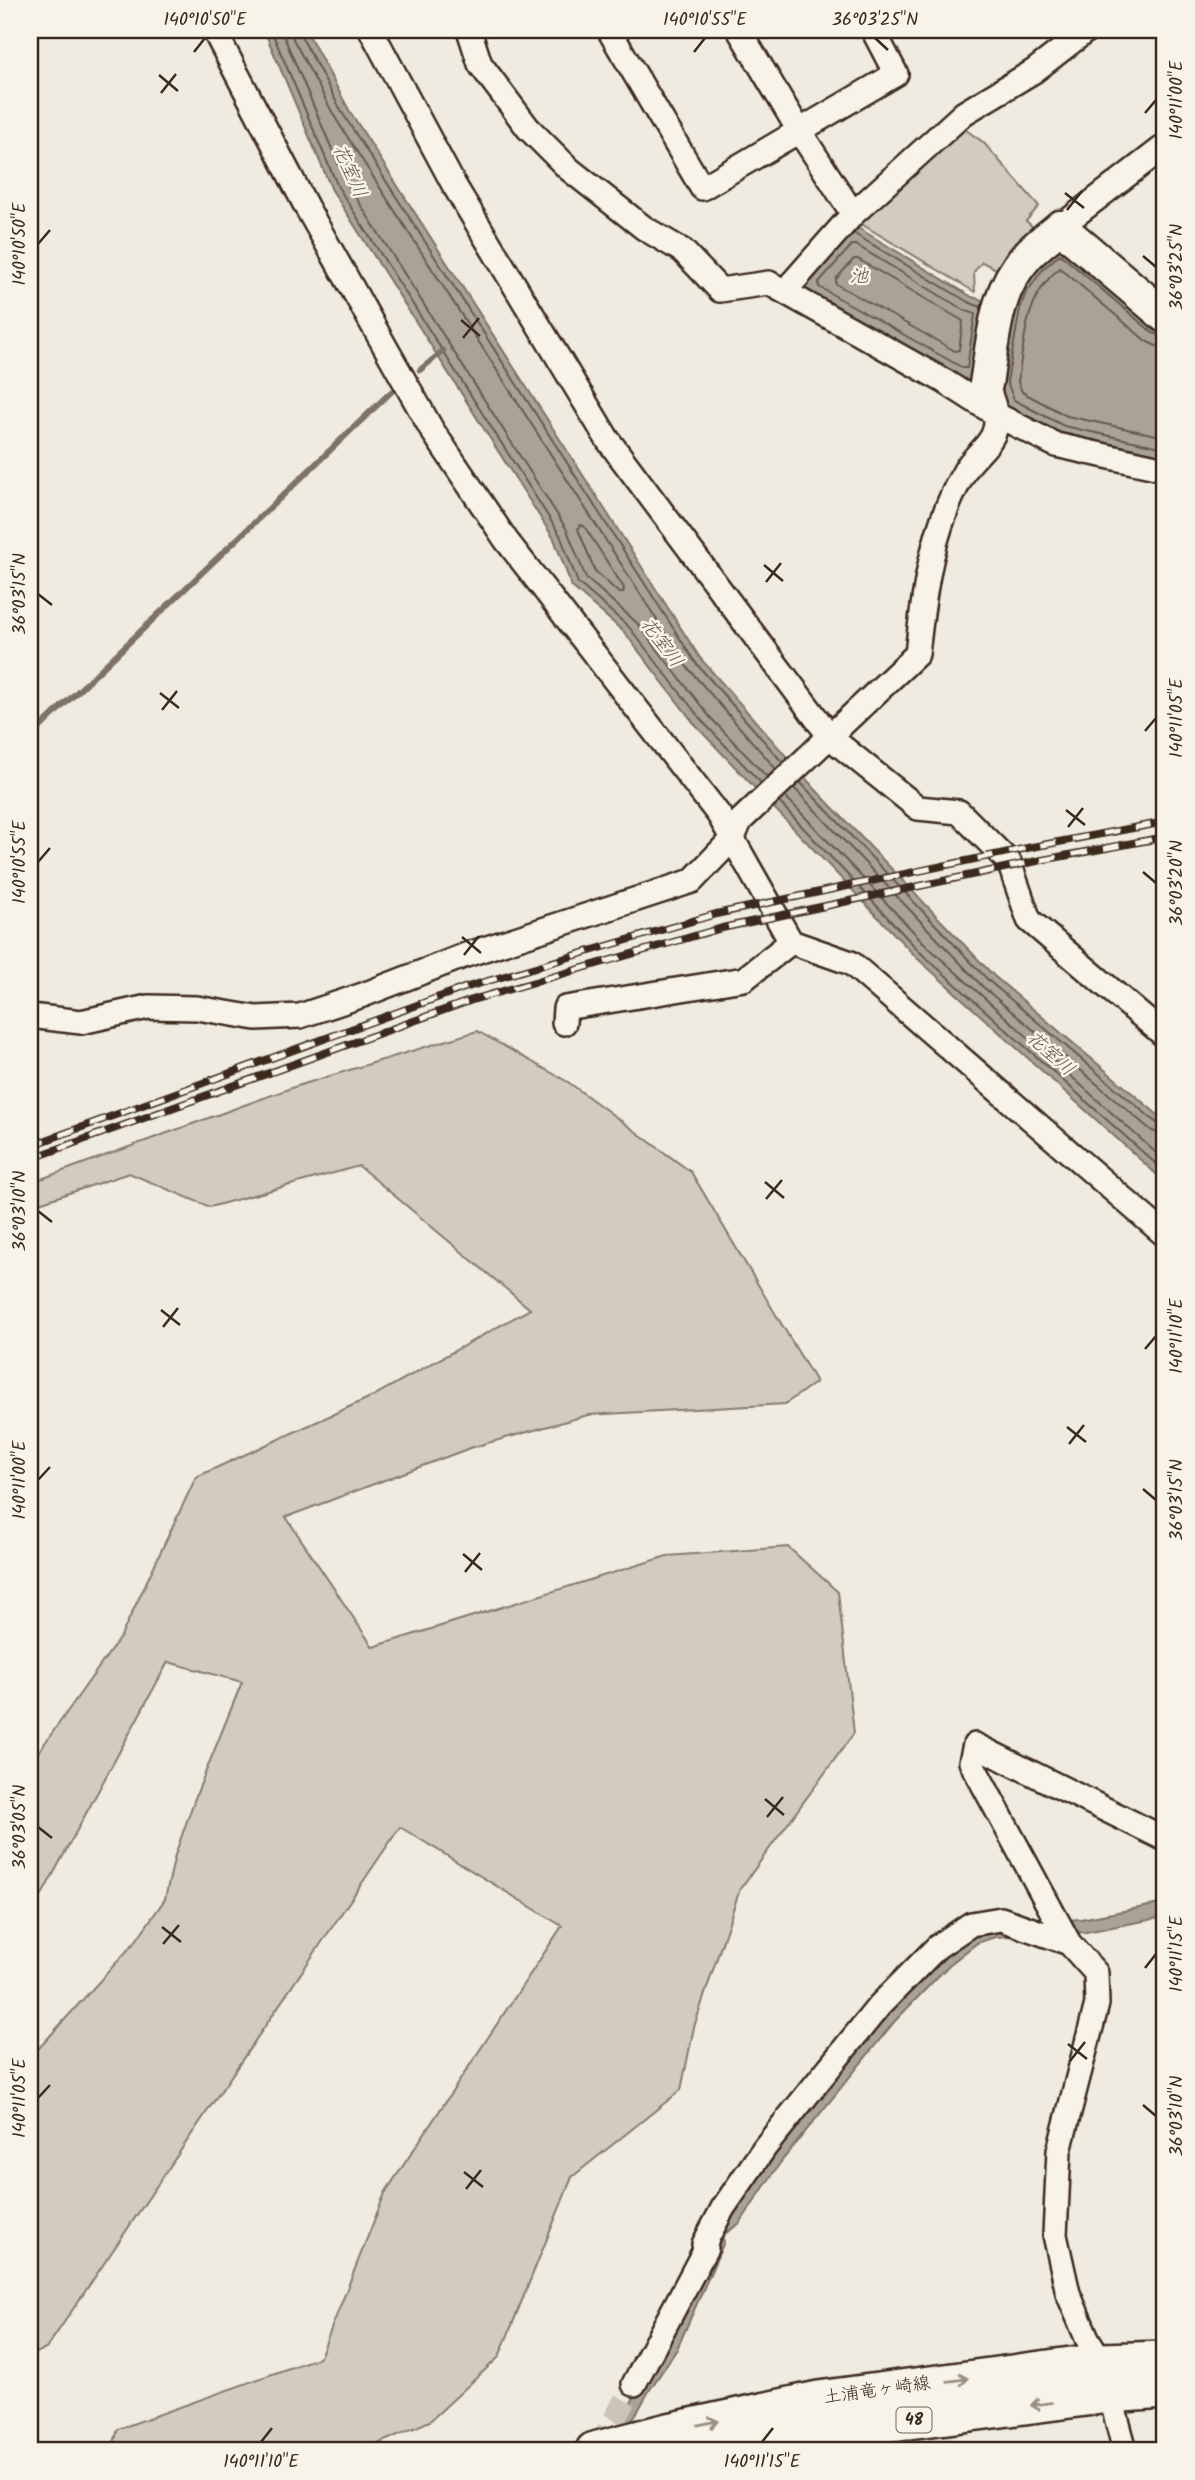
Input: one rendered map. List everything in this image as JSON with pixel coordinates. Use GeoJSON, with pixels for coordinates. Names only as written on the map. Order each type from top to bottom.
{"type":"FeatureCollection","features":[{"type":"Feature","properties":{"kind":"main road","name":"土浦竜ヶ崎線"},"geometry":{"type":"LineString","coordinates":[[594,2450],[818,2399],[1101,2361],[1165,2359]]}},
{"type":"Feature","properties":{"kind":"main road","name":"土浦竜ヶ崎線"},"geometry":{"type":"LineString","coordinates":[[719,2450],[821,2441],[1109,2395],[1165,2392]]}},
{"type":"Feature","properties":{"kind":"street"},"geometry":{"type":"LineString","coordinates":[[214,30],[307,208],[432,429],[506,540],[719,815],[736,830],[790,942],[851,963],[1165,1235]]}},
{"type":"Feature","properties":{"kind":"street"},"geometry":{"type":"LineString","coordinates":[[371,30],[454,185],[608,440],[826,741],[918,808],[959,812],[1009,862],[1029,919],[1165,1037]]}},
{"type":"Feature","properties":{"kind":"street"},"geometry":{"type":"LineString","coordinates":[[469,30],[480,64],[528,128],[569,169],[644,228],[683,251],[720,290],[769,283],[944,381],[997,415],[1056,445],[1165,469]]}},
{"type":"Feature","properties":{"kind":"street"},"geometry":{"type":"LineString","coordinates":[[609,30],[702,188],[896,74],[873,30]]}},
{"type":"Feature","properties":{"kind":"street"},"geometry":{"type":"LineString","coordinates":[[739,30],[853,214]]}},
{"type":"Feature","properties":{"kind":"street"},"geometry":{"type":"LineString","coordinates":[[785,291],[853,214],[964,113],[1034,71],[1087,30]]}},
{"type":"Feature","properties":{"kind":"street"},"geometry":{"type":"LineString","coordinates":[[30,1016],[81,1022],[148,1007],[197,1008],[256,1018],[300,1016],[466,955],[692,881],[736,830],[917,654],[924,589],[937,533],[966,468],[993,435],[997,415],[986,383],[999,302],[1006,285],[1028,255],[1060,227],[1160,158]]}},
{"type":"Feature","properties":{"kind":"street"},"geometry":{"type":"LineString","coordinates":[[1060,227],[1165,316]]}},
{"type":"Feature","properties":{"kind":"street"},"geometry":{"type":"LineString","coordinates":[[564,1023],[565,1008],[744,979],[790,942]]}},
{"type":"Feature","properties":{"kind":"street"},"geometry":{"type":"LineString","coordinates":[[1125,2450],[1101,2361],[1087,2338],[1068,2293],[1055,2235],[1059,2151],[1097,2004],[1096,1973],[1069,1943],[971,1762],[975,1745],[1165,1839]]}},
{"type":"Feature","properties":{"kind":"street"},"geometry":{"type":"LineString","coordinates":[[634,2384],[706,2248],[704,2244],[723,2208],[765,2147],[879,2006],[937,1947],[971,1924],[1001,1919],[1069,1943]]}},
{"type":"Feature","properties":{"kind":"shaded area"},"geometry":{"type":"Polygon","coordinates":[[[959,125],[983,142],[1039,206],[1026,221],[1042,235],[1011,276],[982,262],[974,272],[975,292],[858,222],[959,125]]]}},
{"type":"Feature","properties":{"kind":"shaded area"},"geometry":{"type":"Polygon","coordinates":[[[477,1031],[568,1082],[691,1172],[816,1382],[785,1404],[588,1415],[470,1448],[286,1517],[373,1647],[667,1556],[788,1547],[838,1592],[854,1733],[740,1889],[694,2027],[681,2090],[572,2177],[499,2357],[430,2421],[364,2450],[112,2450],[118,2429],[320,2357],[385,2193],[562,1926],[400,1827],[46,2349],[30,2355],[30,2058],[135,1942],[165,1899],[175,1855],[195,1798],[242,1682],[168,1662],[30,1917],[30,1764],[121,1636],[196,1477],[373,1396],[530,1309],[359,1166],[210,1207],[129,1173],[30,1206],[30,1183],[294,1087],[477,1031]]]}},
{"type":"Feature","properties":{"kind":"water","name":"花室川"},"geometry":{"type":"Polygon","coordinates":[[[264,30],[306,30],[349,110],[700,658],[815,789],[994,976],[1165,1121],[1165,1182],[917,958],[697,727],[624,632],[572,587],[554,539],[332,190],[264,30]]]}},
{"type":"Feature","properties":{"kind":"water","name":"池"},"geometry":{"type":"Polygon","coordinates":[[[855,226],[972,297],[995,304],[989,404],[791,290],[855,226]]]}},
{"type":"Feature","properties":{"kind":"water"},"geometry":{"type":"Polygon","coordinates":[[[1061,232],[1165,323],[1165,464],[1058,441],[1000,411],[991,384],[1004,305],[1061,232]]]}},
{"type":"Feature","properties":{"kind":"water"},"geometry":{"type":"Polygon","coordinates":[[[1165,1903],[1165,1917],[1086,1932],[995,1937],[977,1943],[949,1965],[894,2022],[780,2163],[740,2223],[722,2236],[724,2242],[677,2349],[649,2391],[616,2450],[605,2450],[664,2343],[728,2213],[884,2011],[941,1953],[972,1931],[1081,1919],[1165,1903]]]}},
{"type":"Feature","properties":{"kind":"waterway"},"geometry":{"type":"LineString","coordinates":[[420,370],[443,351]]}},
{"type":"Feature","properties":{"kind":"waterway"},"geometry":{"type":"LineString","coordinates":[[30,737],[391,392]]}},
{"type":"Feature","properties":{"kind":"tunnel"},"geometry":{"type":"LineString","coordinates":[[598,2450],[634,2384]]}},
{"type":"Feature","properties":{"kind":"railway"},"geometry":{"type":"LineString","coordinates":[[30,1146],[464,988],[716,914],[1032,847],[1165,822]]}},
{"type":"Feature","properties":{"kind":"railway"},"geometry":{"type":"LineString","coordinates":[[30,1159],[472,1000],[722,928],[1037,861],[1165,837]]}}]}
